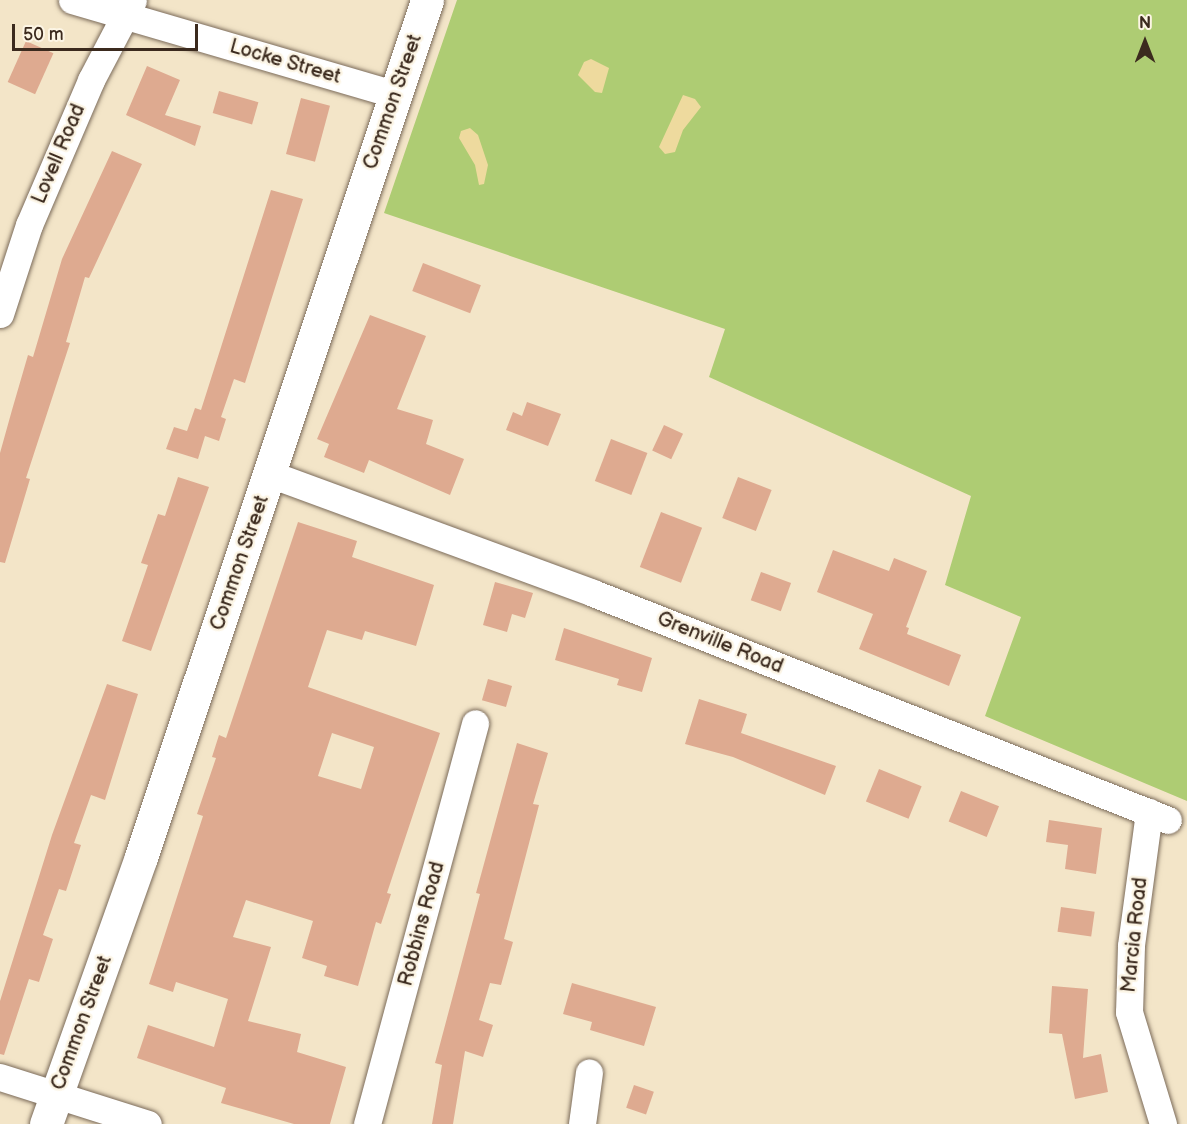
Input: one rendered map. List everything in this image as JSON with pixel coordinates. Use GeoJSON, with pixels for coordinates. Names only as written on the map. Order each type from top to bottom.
{"type":"FeatureCollection","features":[{"type":"Feature","properties":{"kind":"main road","name":"Common Street"},"geometry":{"type":"LineString","coordinates":[[51,1109],[270,474],[394,94],[428,0]]}},
{"type":"Feature","properties":{"kind":"street","name":"Locke Street"},"geometry":{"type":"LineString","coordinates":[[72,0],[129,8],[394,94]]}},
{"type":"Feature","properties":{"kind":"street","name":"Lovell Road"},"geometry":{"type":"LineString","coordinates":[[0,314],[33,215],[91,80],[129,8]]}},
{"type":"Feature","properties":{"kind":"street","name":"Grenville Road"},"geometry":{"type":"LineString","coordinates":[[270,474],[593,593],[1159,816]]}},
{"type":"Feature","properties":{"kind":"street","name":"Robbins Road"},"geometry":{"type":"LineString","coordinates":[[367,1124],[475,723]]}},
{"type":"Feature","properties":{"kind":"street","name":"Marcia Road"},"geometry":{"type":"LineString","coordinates":[[1159,816],[1131,946],[1129,1012],[1136,1044],[1160,1105],[1163,1124]]}},
{"type":"Feature","properties":{"kind":"street"},"geometry":{"type":"LineString","coordinates":[[582,1124],[589,1072]]}},
{"type":"Feature","properties":{"kind":"street"},"geometry":{"type":"LineString","coordinates":[[0,1077],[51,1109],[148,1124]]}},
{"type":"Feature","properties":{"kind":"green space"},"geometry":{"type":"Polygon","coordinates":[[[457,0],[1187,0],[1187,801],[985,716],[1021,617],[945,585],[971,496],[709,377],[725,329],[384,213],[457,0]]]}},
{"type":"Feature","properties":{"kind":"sand"},"geometry":{"type":"Polygon","coordinates":[[[591,59],[609,68],[602,93],[595,92],[578,75],[584,62],[591,59]]]}},
{"type":"Feature","properties":{"kind":"sand"},"geometry":{"type":"Polygon","coordinates":[[[683,95],[695,99],[701,107],[683,130],[675,152],[665,154],[659,147],[683,95]]]}},
{"type":"Feature","properties":{"kind":"sand"},"geometry":{"type":"Polygon","coordinates":[[[470,128],[478,135],[488,165],[484,184],[479,185],[475,165],[459,138],[461,131],[470,128]]]}},
{"type":"Feature","properties":{"kind":"building"},"geometry":{"type":"Polygon","coordinates":[[[26,41],[53,53],[35,94],[8,82],[26,41]]]}},
{"type":"Feature","properties":{"kind":"building"},"geometry":{"type":"Polygon","coordinates":[[[147,66],[180,80],[165,115],[201,126],[195,146],[126,115],[147,66]]]}},
{"type":"Feature","properties":{"kind":"building"},"geometry":{"type":"Polygon","coordinates":[[[219,91],[258,102],[252,124],[213,113],[219,91]]]}},
{"type":"Feature","properties":{"kind":"building"},"geometry":{"type":"Polygon","coordinates":[[[301,98],[330,106],[315,162],[286,154],[301,98]]]}},
{"type":"Feature","properties":{"kind":"building"},"geometry":{"type":"Polygon","coordinates":[[[112,151],[142,164],[89,278],[85,277],[66,342],[70,343],[26,478],[30,479],[5,563],[0,562],[0,453],[28,355],[33,357],[62,259],[112,151]]]}},
{"type":"Feature","properties":{"kind":"building"},"geometry":{"type":"Polygon","coordinates":[[[271,190],[303,199],[245,383],[234,379],[221,417],[226,419],[219,441],[205,436],[198,459],[166,449],[174,427],[187,431],[195,408],[201,410],[271,190]]]}},
{"type":"Feature","properties":{"kind":"building"},"geometry":{"type":"Polygon","coordinates":[[[423,263],[481,285],[470,313],[412,291],[423,263]]]}},
{"type":"Feature","properties":{"kind":"building"},"geometry":{"type":"Polygon","coordinates":[[[370,315],[426,336],[397,409],[433,420],[426,444],[464,459],[450,495],[369,460],[364,473],[324,457],[329,444],[317,439],[370,315]]]}},
{"type":"Feature","properties":{"kind":"building"},"geometry":{"type":"Polygon","coordinates":[[[527,402],[561,414],[548,446],[506,430],[513,412],[522,416],[527,402]]]}},
{"type":"Feature","properties":{"kind":"building"},"geometry":{"type":"Polygon","coordinates":[[[664,425],[683,434],[671,459],[652,450],[664,425]]]}},
{"type":"Feature","properties":{"kind":"building"},"geometry":{"type":"Polygon","coordinates":[[[611,439],[647,453],[631,495],[595,481],[611,439]]]}},
{"type":"Feature","properties":{"kind":"building"},"geometry":{"type":"Polygon","coordinates":[[[178,477],[209,487],[151,651],[122,641],[148,565],[141,563],[158,514],[165,516],[178,477]]]}},
{"type":"Feature","properties":{"kind":"building"},"geometry":{"type":"Polygon","coordinates":[[[738,477],[772,490],[756,531],[722,518],[738,477]]]}},
{"type":"Feature","properties":{"kind":"building"},"geometry":{"type":"Polygon","coordinates":[[[661,512],[702,528],[681,583],[640,567],[661,512]]]}},
{"type":"Feature","properties":{"kind":"building"},"geometry":{"type":"Polygon","coordinates":[[[298,522],[357,541],[352,557],[434,585],[416,646],[365,631],[362,640],[327,630],[308,687],[440,733],[387,893],[391,894],[381,924],[376,922],[358,986],[324,976],[327,966],[302,958],[313,921],[246,900],[233,937],[271,947],[248,1021],[301,1034],[297,1052],[346,1067],[330,1124],[294,1124],[221,1103],[226,1088],[137,1058],[148,1025],[214,1047],[228,999],[176,982],[173,992],[149,984],[203,816],[197,814],[216,758],[212,757],[219,735],[226,738],[298,522]],[[332,733],[318,776],[361,789],[374,747],[332,733]]]}},
{"type":"Feature","properties":{"kind":"building"},"geometry":{"type":"Polygon","coordinates":[[[833,550],[889,571],[894,558],[927,571],[906,627],[909,628],[907,634],[961,655],[949,686],[859,649],[873,614],[817,592],[833,550]]]}},
{"type":"Feature","properties":{"kind":"building"},"geometry":{"type":"Polygon","coordinates":[[[761,572],[791,583],[781,611],[751,600],[761,572]]]}},
{"type":"Feature","properties":{"kind":"building"},"geometry":{"type":"Polygon","coordinates":[[[495,582],[533,593],[525,618],[512,614],[507,632],[483,625],[495,582]]]}},
{"type":"Feature","properties":{"kind":"building"},"geometry":{"type":"Polygon","coordinates":[[[564,628],[652,658],[642,692],[617,685],[619,679],[555,660],[564,628]]]}},
{"type":"Feature","properties":{"kind":"building"},"geometry":{"type":"Polygon","coordinates":[[[488,679],[512,686],[506,707],[482,700],[488,679]]]}},
{"type":"Feature","properties":{"kind":"building"},"geometry":{"type":"Polygon","coordinates":[[[107,684],[138,694],[105,800],[91,795],[74,843],[81,845],[66,891],[59,889],[43,935],[53,939],[39,982],[29,979],[4,1055],[0,1054],[0,1001],[52,835],[107,684]]]}},
{"type":"Feature","properties":{"kind":"building"},"geometry":{"type":"Polygon","coordinates":[[[699,699],[747,714],[741,733],[836,766],[825,795],[733,757],[685,744],[699,699]]]}},
{"type":"Feature","properties":{"kind":"building"},"geometry":{"type":"Polygon","coordinates":[[[517,743],[548,753],[533,804],[539,805],[504,939],[513,942],[501,985],[490,983],[479,1020],[493,1025],[483,1057],[465,1051],[453,1124],[432,1124],[442,1065],[435,1063],[480,894],[476,893],[517,743]]]}},
{"type":"Feature","properties":{"kind":"building"},"geometry":{"type":"Polygon","coordinates":[[[879,769],[922,786],[909,819],[866,801],[879,769]]]}},
{"type":"Feature","properties":{"kind":"building"},"geometry":{"type":"Polygon","coordinates":[[[961,791],[999,806],[987,837],[949,822],[961,791]]]}},
{"type":"Feature","properties":{"kind":"building"},"geometry":{"type":"Polygon","coordinates":[[[1049,820],[1102,828],[1096,874],[1065,869],[1068,845],[1046,842],[1049,820]]]}},
{"type":"Feature","properties":{"kind":"building"},"geometry":{"type":"Polygon","coordinates":[[[1061,907],[1095,912],[1091,936],[1058,932],[1061,907]]]}},
{"type":"Feature","properties":{"kind":"building"},"geometry":{"type":"Polygon","coordinates":[[[572,983],[656,1007],[644,1046],[590,1030],[592,1022],[563,1014],[572,983]]]}},
{"type":"Feature","properties":{"kind":"building"},"geometry":{"type":"Polygon","coordinates":[[[1052,986],[1088,989],[1083,1058],[1101,1054],[1108,1092],[1075,1099],[1062,1034],[1049,1033],[1052,986]]]}},
{"type":"Feature","properties":{"kind":"building"},"geometry":{"type":"Polygon","coordinates":[[[634,1085],[654,1092],[646,1115],[626,1108],[634,1085]]]}}]}
